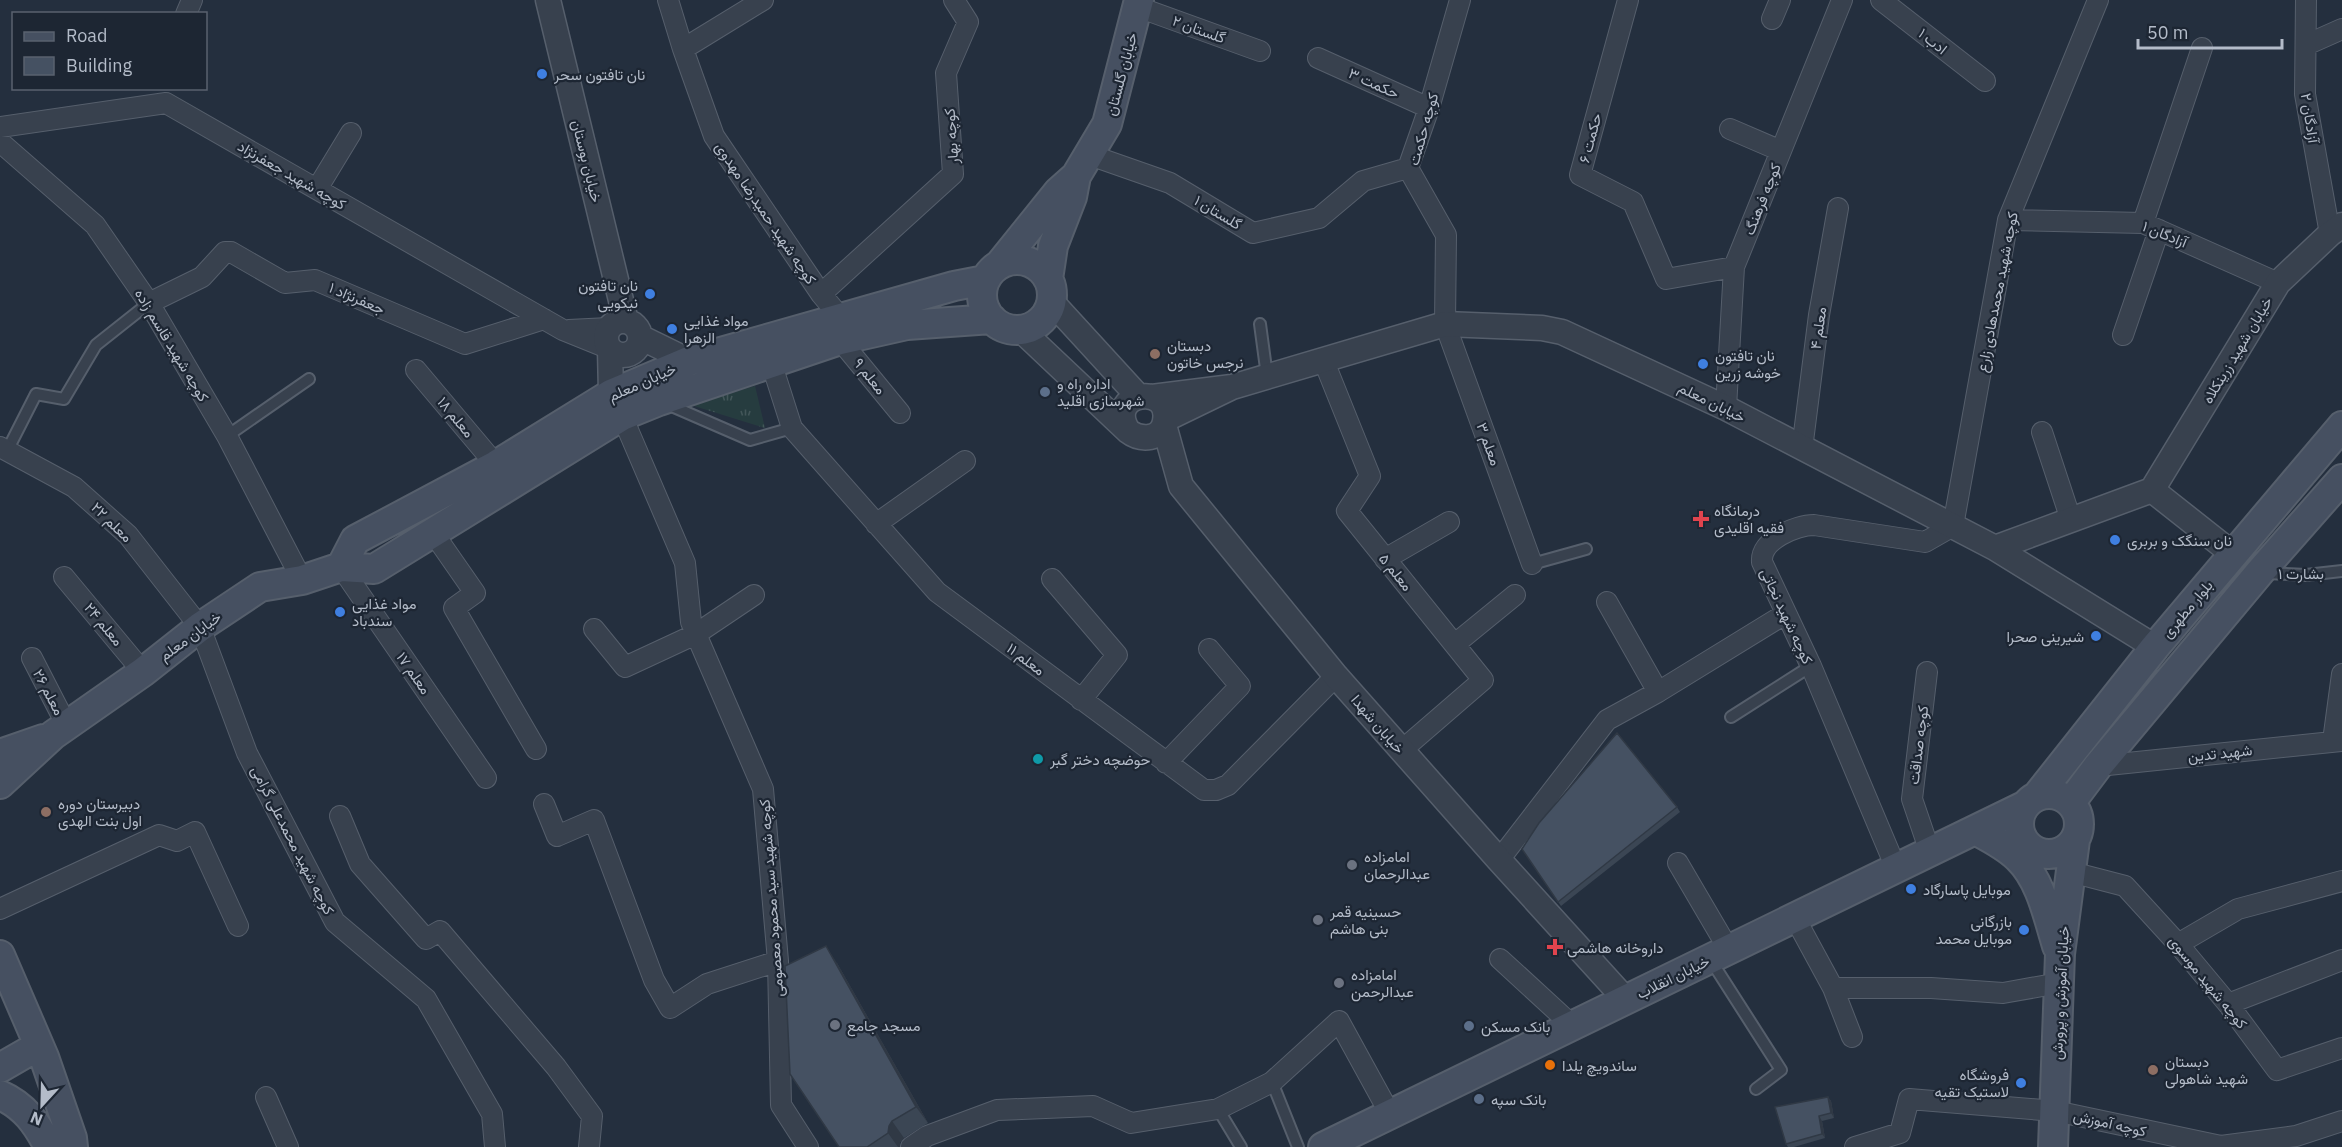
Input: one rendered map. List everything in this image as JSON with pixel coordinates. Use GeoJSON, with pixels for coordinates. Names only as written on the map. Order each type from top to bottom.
{"type":"FeatureCollection","features":[{"type":"Feature","properties":{"kind":"main road","name":"خیابان گلستان"},"geometry":{"type":"LineString","coordinates":[[1083,166],[1107,124],[1139,3]]}},
{"type":"Feature","properties":{"kind":"main road"},"geometry":{"type":"LineString","coordinates":[[1083,166],[1053,246],[1049,309],[1038,323],[1021,330],[1010,330],[992,319],[982,301],[982,290],[993,272],[1058,192],[1083,166]]}},
{"type":"Feature","properties":{"kind":"main road"},"geometry":{"type":"LineString","coordinates":[[993,272],[1022,260],[1041,270],[1050,290]]}},
{"type":"Feature","properties":{"kind":"main road","name":"خیابان معلم"},"geometry":{"type":"LineString","coordinates":[[342,567],[355,540],[496,465],[616,405],[658,401],[771,362],[840,329],[993,272]]}},
{"type":"Feature","properties":{"kind":"main road","name":"خیابان معلم"},"geometry":{"type":"LineString","coordinates":[[1,774],[143,672],[200,627],[260,587],[302,580],[342,567],[374,569],[434,534],[616,405],[689,361],[840,329],[992,319]]}},
{"type":"Feature","properties":{"kind":"main road","name":"بلوار مطهری"},"geometry":{"type":"LineString","coordinates":[[2030,801],[2155,646],[2342,426]]}},
{"type":"Feature","properties":{"kind":"main road"},"geometry":{"type":"LineString","coordinates":[[2071,802],[2098,766],[2260,572],[2342,479]]}},
{"type":"Feature","properties":{"kind":"main road"},"geometry":{"type":"LineString","coordinates":[[2055,794],[2071,802],[2079,820],[2079,831],[2075,840],[2062,851],[2053,854],[2036,851],[2023,840],[2019,832],[2020,814],[2030,801],[2055,794]]}},
{"type":"Feature","properties":{"kind":"main road","name":"خیابان انقلاب"},"geometry":{"type":"LineString","coordinates":[[1323,1147],[1975,830],[2030,801]]}},
{"type":"Feature","properties":{"kind":"main road"},"geometry":{"type":"LineString","coordinates":[[1975,830],[2004,846],[2028,868],[2039,890],[2060,954]]}},
{"type":"Feature","properties":{"kind":"main road","name":"خیابان آموزش و پرورش"},"geometry":{"type":"LineString","coordinates":[[2051,1134],[2060,954],[2075,840]]}},
{"type":"Feature","properties":{"kind":"main road"},"geometry":{"type":"LineString","coordinates":[[0,955],[38,1046],[72,1138],[73,1147]]}},
{"type":"Feature","properties":{"kind":"main road"},"geometry":{"type":"LineString","coordinates":[[0,1068],[38,1046]]}},
{"type":"Feature","properties":{"kind":"main road"},"geometry":{"type":"LineString","coordinates":[[0,1095],[19,1105],[32,1117],[50,1147]]}},
{"type":"Feature","properties":{"kind":"street","name":"خیابان بوستان"},"geometry":{"type":"LineString","coordinates":[[548,0],[621,334],[616,405]]}},
{"type":"Feature","properties":{"kind":"street","name":"کوچه شهید حمیدرضا مهدوی"},"geometry":{"type":"LineString","coordinates":[[668,0],[714,136],[821,294],[840,329]]}},
{"type":"Feature","properties":{"kind":"street"},"geometry":{"type":"LineString","coordinates":[[683,49],[763,0]]}},
{"type":"Feature","properties":{"kind":"street","name":"کوچه بهار"},"geometry":{"type":"LineString","coordinates":[[821,294],[953,174],[946,73],[968,22],[954,0]]}},
{"type":"Feature","properties":{"kind":"street","name":"کوچه حکمت"},"geometry":{"type":"LineString","coordinates":[[1445,324],[1446,235],[1408,168],[1429,108],[1460,0]]}},
{"type":"Feature","properties":{"kind":"street","name":"حکمت ۶"},"geometry":{"type":"LineString","coordinates":[[1628,0],[1580,175],[1633,202],[1666,279],[1734,267]]}},
{"type":"Feature","properties":{"kind":"street"},"geometry":{"type":"LineString","coordinates":[[1772,19],[1780,0]]}},
{"type":"Feature","properties":{"kind":"street","name":"کوچه فرهنگ"},"geometry":{"type":"LineString","coordinates":[[1725,408],[1734,267],[1842,0]]}},
{"type":"Feature","properties":{"kind":"street","name":"ادب ۱"},"geometry":{"type":"LineString","coordinates":[[1881,0],[1985,81]]}},
{"type":"Feature","properties":{"kind":"street","name":"کوچه شهید محمدهادی زارع"},"geometry":{"type":"LineString","coordinates":[[1953,526],[2008,220],[2098,0]]}},
{"type":"Feature","properties":{"kind":"street","name":"آزادگان ۲"},"geometry":{"type":"LineString","coordinates":[[2306,0],[2305,94],[2336,230]]}},
{"type":"Feature","properties":{"kind":"street","name":"گلستان ۲"},"geometry":{"type":"LineString","coordinates":[[1139,3],[1260,51]]}},
{"type":"Feature","properties":{"kind":"street"},"geometry":{"type":"LineString","coordinates":[[2306,45],[2342,29]]}},
{"type":"Feature","properties":{"kind":"street"},"geometry":{"type":"LineString","coordinates":[[2123,335],[2202,48]]}},
{"type":"Feature","properties":{"kind":"street","name":"حکمت ۳"},"geometry":{"type":"LineString","coordinates":[[1318,58],[1429,108]]}},
{"type":"Feature","properties":{"kind":"street","name":"کوچه شهید جعفرنژاد"},"geometry":{"type":"LineString","coordinates":[[0,127],[167,96],[317,189],[563,330],[621,334]]}},
{"type":"Feature","properties":{"kind":"street"},"geometry":{"type":"LineString","coordinates":[[1730,129],[1781,151]]}},
{"type":"Feature","properties":{"kind":"street"},"geometry":{"type":"LineString","coordinates":[[317,189],[351,133]]}},
{"type":"Feature","properties":{"kind":"street","name":"کوچه شهید قاسم زاده"},"geometry":{"type":"LineString","coordinates":[[0,142],[95,225],[149,303],[226,436],[302,580]]}},
{"type":"Feature","properties":{"kind":"street","name":"گلستان ۱"},"geometry":{"type":"LineString","coordinates":[[1083,166],[1170,183],[1253,233],[1319,218],[1363,181],[1408,168]]}},
{"type":"Feature","properties":{"kind":"street","name":"معلم ۴"},"geometry":{"type":"LineString","coordinates":[[1803,448],[1819,315],[1838,208]]}},
{"type":"Feature","properties":{"kind":"street","name":"آزادگان ۱"},"geometry":{"type":"LineString","coordinates":[[2008,220],[2151,227],[2278,283]]}},
{"type":"Feature","properties":{"kind":"street","name":"خیابان شهید زرینکلاه"},"geometry":{"type":"LineString","coordinates":[[2152,490],[2278,283],[2336,230]]}},
{"type":"Feature","properties":{"kind":"street","name":"جعفرنژاد ۱"},"geometry":{"type":"LineString","coordinates":[[149,303],[202,277],[225,252],[231,252],[285,283],[315,280],[465,345],[544,319]]}},
{"type":"Feature","properties":{"kind":"street"},"geometry":{"type":"LineString","coordinates":[[1021,330],[1128,431],[1140,438],[1147,438],[1160,432],[1165,422],[1162,406],[1145,397],[1050,290]]}},
{"type":"Feature","properties":{"kind":"street","name":"خیابان معلم"},"geometry":{"type":"LineString","coordinates":[[1165,422],[1232,387],[1445,324],[1542,328],[1562,332],[1725,408],[1995,548],[2155,646]]}},
{"type":"Feature","properties":{"kind":"street","name":"معلم ۳"},"geometry":{"type":"LineString","coordinates":[[1445,324],[1532,564]]}},
{"type":"Feature","properties":{"kind":"street","name":"معلم ۹"},"geometry":{"type":"LineString","coordinates":[[840,329],[900,413]]}},
{"type":"Feature","properties":{"kind":"street"},"geometry":{"type":"LineString","coordinates":[[621,334],[689,361]]}},
{"type":"Feature","properties":{"kind":"street","name":"معلم ۵"},"geometry":{"type":"LineString","coordinates":[[1323,359],[1370,476],[1347,511],[1483,680],[1402,750]]}},
{"type":"Feature","properties":{"kind":"street","name":"معلم ۱۱"},"geometry":{"type":"LineString","coordinates":[[771,362],[792,428],[937,592],[1204,790],[1216,790],[1228,785],[1336,676]]}},
{"type":"Feature","properties":{"kind":"street","name":"معلم ۱۸"},"geometry":{"type":"LineString","coordinates":[[416,370],[496,465]]}},
{"type":"Feature","properties":{"kind":"street","name":"خیابان معلم"},"geometry":{"type":"LineString","coordinates":[[1145,397],[1232,387]]}},
{"type":"Feature","properties":{"kind":"street"},"geometry":{"type":"LineString","coordinates":[[1128,431],[1124,425],[1124,410],[1132,399],[1145,397]]}},
{"type":"Feature","properties":{"kind":"street","name":"کوچه شهید سید محمود معصومی"},"geometry":{"type":"LineString","coordinates":[[616,405],[685,563],[691,622],[762,789],[778,961],[782,1105],[808,1147]]}},
{"type":"Feature","properties":{"kind":"street","name":"خیابان شهدا"},"geometry":{"type":"LineString","coordinates":[[1165,422],[1181,486],[1336,676],[1626,1000]]}},
{"type":"Feature","properties":{"kind":"street"},"geometry":{"type":"LineString","coordinates":[[2042,432],[2071,520]]}},
{"type":"Feature","properties":{"kind":"street","name":"معلم ۲۲"},"geometry":{"type":"LineString","coordinates":[[4,449],[74,486],[128,535],[200,627]]}},
{"type":"Feature","properties":{"kind":"street"},"geometry":{"type":"LineString","coordinates":[[876,524],[965,461]]}},
{"type":"Feature","properties":{"kind":"street"},"geometry":{"type":"LineString","coordinates":[[1995,548],[2152,490],[2233,554]]}},
{"type":"Feature","properties":{"kind":"street"},"geometry":{"type":"LineString","coordinates":[[1386,559],[1449,522]]}},
{"type":"Feature","properties":{"kind":"street","name":"کوچه شهید نجاتی"},"geometry":{"type":"LineString","coordinates":[[1896,868],[1811,666],[1761,558],[1766,547],[1786,532],[1802,525],[1925,542],[1953,526]]}},
{"type":"Feature","properties":{"kind":"street"},"geometry":{"type":"LineString","coordinates":[[434,534],[475,593],[454,608],[536,749]]}},
{"type":"Feature","properties":{"kind":"street","name":"معلم ۱۷"},"geometry":{"type":"LineString","coordinates":[[342,567],[486,778]]}},
{"type":"Feature","properties":{"kind":"street","name":"معلم ۲۴"},"geometry":{"type":"LineString","coordinates":[[64,577],[143,672]]}},
{"type":"Feature","properties":{"kind":"street"},"geometry":{"type":"LineString","coordinates":[[1052,579],[1117,654],[1081,700]]}},
{"type":"Feature","properties":{"kind":"street"},"geometry":{"type":"LineString","coordinates":[[594,629],[625,667],[696,634],[754,595]]}},
{"type":"Feature","properties":{"kind":"street"},"geometry":{"type":"LineString","coordinates":[[1455,644],[1515,595]]}},
{"type":"Feature","properties":{"kind":"street"},"geometry":{"type":"LineString","coordinates":[[1607,602],[1658,692]]}},
{"type":"Feature","properties":{"kind":"street"},"geometry":{"type":"LineString","coordinates":[[1499,860],[1607,720],[1658,692],[1785,614]]}},
{"type":"Feature","properties":{"kind":"street","name":"کوچه شهید محمدعلی گرامی"},"geometry":{"type":"LineString","coordinates":[[200,627],[247,753],[335,922],[426,999],[492,1114],[495,1147]]}},
{"type":"Feature","properties":{"kind":"street"},"geometry":{"type":"LineString","coordinates":[[1166,764],[1240,686],[1209,649]]}},
{"type":"Feature","properties":{"kind":"street","name":"معلم ۲۶"},"geometry":{"type":"LineString","coordinates":[[32,658],[60,731]]}},
{"type":"Feature","properties":{"kind":"street","name":"کوچه صداقت"},"geometry":{"type":"LineString","coordinates":[[1927,672],[1912,799],[1930,852]]}},
{"type":"Feature","properties":{"kind":"street"},"geometry":{"type":"LineString","coordinates":[[2338,741],[2342,674]]}},
{"type":"Feature","properties":{"kind":"street","name":"شهید تدین"},"geometry":{"type":"LineString","coordinates":[[2098,766],[2338,741]]}},
{"type":"Feature","properties":{"kind":"street"},"geometry":{"type":"LineString","coordinates":[[544,804],[557,836],[594,820],[654,980],[670,1008],[707,984],[778,961]]}},
{"type":"Feature","properties":{"kind":"street"},"geometry":{"type":"LineString","coordinates":[[340,816],[360,864],[426,939],[440,931],[574,1092],[592,1116],[589,1147]]}},
{"type":"Feature","properties":{"kind":"street"},"geometry":{"type":"LineString","coordinates":[[0,909],[159,835],[177,841],[195,832],[238,926]]}},
{"type":"Feature","properties":{"kind":"street"},"geometry":{"type":"LineString","coordinates":[[1678,863],[1719,954]]}},
{"type":"Feature","properties":{"kind":"street","name":"کوچه شهید موسوی"},"geometry":{"type":"LineString","coordinates":[[2071,872],[2125,886],[2228,1004],[2277,1070],[2342,1048]]}},
{"type":"Feature","properties":{"kind":"street"},"geometry":{"type":"LineString","coordinates":[[2178,944],[2238,909],[2342,881]]}},
{"type":"Feature","properties":{"kind":"street"},"geometry":{"type":"LineString","coordinates":[[1795,918],[1833,988],[1852,1037]]}},
{"type":"Feature","properties":{"kind":"street"},"geometry":{"type":"LineString","coordinates":[[1500,959],[1573,1026]]}},
{"type":"Feature","properties":{"kind":"street"},"geometry":{"type":"LineString","coordinates":[[2228,1004],[2342,960]]}},
{"type":"Feature","properties":{"kind":"street"},"geometry":{"type":"LineString","coordinates":[[1833,988],[1930,988],[2003,993],[2059,983]]}},
{"type":"Feature","properties":{"kind":"street"},"geometry":{"type":"LineString","coordinates":[[911,1147],[927,1136],[996,1110],[1093,1106],[1131,1123],[1218,1109],[1272,1082],[1339,1021],[1390,1114]]}},
{"type":"Feature","properties":{"kind":"street"},"geometry":{"type":"LineString","coordinates":[[266,1097],[288,1147]]}},
{"type":"Feature","properties":{"kind":"street","name":"کوچه آموزش"},"geometry":{"type":"LineString","coordinates":[[1855,1147],[1900,1133],[1909,1099],[2051,1134],[2221,1146],[2296,1136],[2342,1120]]}},
{"type":"Feature","properties":{"kind":"lane"},"geometry":{"type":"LineString","coordinates":[[4,449],[36,393],[64,399],[96,345],[149,303]]}},
{"type":"Feature","properties":{"kind":"lane"},"geometry":{"type":"LineString","coordinates":[[1260,324],[1267,376]]}},
{"type":"Feature","properties":{"kind":"lane"},"geometry":{"type":"LineString","coordinates":[[226,436],[309,379]]}},
{"type":"Feature","properties":{"kind":"lane"},"geometry":{"type":"LineString","coordinates":[[658,401],[750,440],[792,428]]}},
{"type":"Feature","properties":{"kind":"lane"},"geometry":{"type":"LineString","coordinates":[[1532,564],[1586,549]]}},
{"type":"Feature","properties":{"kind":"lane","name":"بشارت ۱"},"geometry":{"type":"LineString","coordinates":[[2260,572],[2306,575],[2342,572]]}},
{"type":"Feature","properties":{"kind":"lane"},"geometry":{"type":"LineString","coordinates":[[1731,717],[1811,666]]}},
{"type":"Feature","properties":{"kind":"lane"},"geometry":{"type":"LineString","coordinates":[[1719,954],[1781,1070],[1756,1089]]}},
{"type":"Feature","properties":{"kind":"lane"},"geometry":{"type":"LineString","coordinates":[[1272,1082],[1298,1147]]}},
{"type":"Feature","properties":{"kind":"lane"},"geometry":{"type":"LineString","coordinates":[[1218,1109],[1241,1147]]}},
{"type":"Feature","properties":{"kind":"green space"},"geometry":{"type":"Polygon","coordinates":[[[755,386],[765,428],[691,405],[755,386]]]}},
{"type":"Feature","properties":{"kind":"building"},"geometry":{"type":"Polygon","coordinates":[[[1617,733],[1677,807],[1558,902],[1522,849],[1539,823],[1617,733]]]}},
{"type":"Feature","properties":{"kind":"building","name":"مسجد جامع"},"geometry":{"type":"Polygon","coordinates":[[[826,946],[916,1107],[892,1121],[888,1133],[867,1147],[839,1147],[790,1074],[785,966],[826,946]]]}},
{"type":"Feature","properties":{"kind":"building"},"geometry":{"type":"Polygon","coordinates":[[[1828,1097],[1831,1113],[1819,1116],[1822,1134],[1786,1144],[1775,1107],[1828,1097]]]}},
{"type":"Feature","properties":{"kind":"place","name":"نان تافتون سحر"},"geometry":{"type":"Point","coordinates":[542,74]}},
{"type":"Feature","properties":{"kind":"place","name":"نان تافتون نیکویی"},"geometry":{"type":"Point","coordinates":[650,294]}},
{"type":"Feature","properties":{"kind":"place","name":"مواد غذایی الزهرا"},"geometry":{"type":"Point","coordinates":[672,329]}},
{"type":"Feature","properties":{"kind":"place","name":"دبستان نرجس خاتون"},"geometry":{"type":"Point","coordinates":[1155,354]}},
{"type":"Feature","properties":{"kind":"place","name":"نان تافتون خوشه زرین"},"geometry":{"type":"Point","coordinates":[1703,364]}},
{"type":"Feature","properties":{"kind":"place","name":"اداره راه و شهرسازی اقلید"},"geometry":{"type":"Point","coordinates":[1045,392]}},
{"type":"Feature","properties":{"kind":"place","name":"درمانگاه فقیه اقلیدی"},"geometry":{"type":"Point","coordinates":[1701,519]}},
{"type":"Feature","properties":{"kind":"place","name":"نان سنگک و بربری"},"geometry":{"type":"Point","coordinates":[2115,540]}},
{"type":"Feature","properties":{"kind":"place","name":"مواد غذایی سندباد"},"geometry":{"type":"Point","coordinates":[340,612]}},
{"type":"Feature","properties":{"kind":"place","name":"شیرینی صحرا"},"geometry":{"type":"Point","coordinates":[2096,636]}},
{"type":"Feature","properties":{"kind":"place","name":"حوضچه دختر گبر"},"geometry":{"type":"Point","coordinates":[1038,759]}},
{"type":"Feature","properties":{"kind":"place","name":"دبیرستان دوره اول بنت الهدی"},"geometry":{"type":"Point","coordinates":[46,812]}},
{"type":"Feature","properties":{"kind":"place","name":"امامزاده عبدالرحمان"},"geometry":{"type":"Point","coordinates":[1352,865]}},
{"type":"Feature","properties":{"kind":"place","name":"موبایل پاسارگاد"},"geometry":{"type":"Point","coordinates":[1911,889]}},
{"type":"Feature","properties":{"kind":"place","name":"حسینیه قمر بنی هاشم"},"geometry":{"type":"Point","coordinates":[1318,920]}},
{"type":"Feature","properties":{"kind":"place","name":"بازرگانی موبایل محمد"},"geometry":{"type":"Point","coordinates":[2024,930]}},
{"type":"Feature","properties":{"kind":"place","name":"داروخانه هاشمی"},"geometry":{"type":"Point","coordinates":[1555,947]}},
{"type":"Feature","properties":{"kind":"place","name":"امامزاده عبدالرحمن"},"geometry":{"type":"Point","coordinates":[1339,983]}},
{"type":"Feature","properties":{"kind":"place","name":"مسجد جامع"},"geometry":{"type":"Point","coordinates":[835,1025]}},
{"type":"Feature","properties":{"kind":"place","name":"بانک مسکن"},"geometry":{"type":"Point","coordinates":[1469,1026]}},
{"type":"Feature","properties":{"kind":"place","name":"ساندویچ یلدا"},"geometry":{"type":"Point","coordinates":[1550,1065]}},
{"type":"Feature","properties":{"kind":"place","name":"دبستان شهید شاهولی"},"geometry":{"type":"Point","coordinates":[2153,1070]}},
{"type":"Feature","properties":{"kind":"place","name":"فروشگاه لاستیک تقیه"},"geometry":{"type":"Point","coordinates":[2021,1083]}},
{"type":"Feature","properties":{"kind":"place","name":"بانک سپه"},"geometry":{"type":"Point","coordinates":[1479,1099]}}]}
